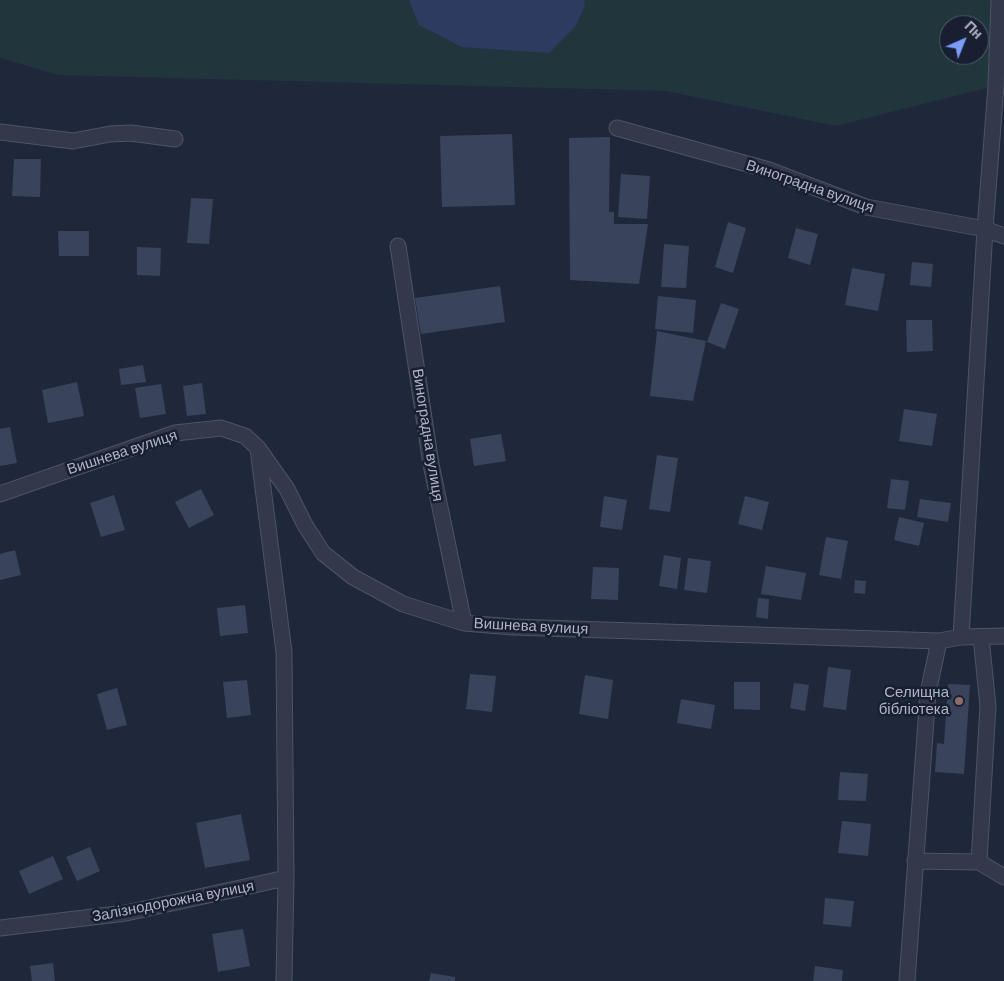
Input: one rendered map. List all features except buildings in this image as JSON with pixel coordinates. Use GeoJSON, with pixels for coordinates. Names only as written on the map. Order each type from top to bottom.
{"type":"FeatureCollection","features":[{"type":"Feature","properties":{"kind":"street"},"geometry":{"type":"LineString","coordinates":[[961,637],[985,229],[996,86],[999,0]]}},
{"type":"Feature","properties":{"kind":"street","name":"Виноградна вулиця"},"geometry":{"type":"LineString","coordinates":[[617,128],[769,170],[866,207],[985,229],[1004,236]]}},
{"type":"Feature","properties":{"kind":"street"},"geometry":{"type":"LineString","coordinates":[[0,132],[73,141],[110,134],[130,133],[175,139]]}},
{"type":"Feature","properties":{"kind":"street","name":"Виноградна вулиця"},"geometry":{"type":"LineString","coordinates":[[398,246],[431,464],[464,623]]}},
{"type":"Feature","properties":{"kind":"street","name":"Вишнева вулиця"},"geometry":{"type":"LineString","coordinates":[[0,494],[175,433],[221,428],[244,436],[258,448],[287,488],[305,526],[323,553],[353,577],[403,604],[464,623],[513,627],[939,641],[961,637],[1004,636]]}},
{"type":"Feature","properties":{"kind":"street"},"geometry":{"type":"LineString","coordinates":[[258,448],[284,652],[286,878],[284,981]]}},
{"type":"Feature","properties":{"kind":"street"},"geometry":{"type":"LineString","coordinates":[[980,862],[988,706],[981,637]]}},
{"type":"Feature","properties":{"kind":"street"},"geometry":{"type":"LineString","coordinates":[[907,981],[928,693],[939,641]]}},
{"type":"Feature","properties":{"kind":"street"},"geometry":{"type":"LineString","coordinates":[[915,861],[980,862],[1004,877]]}},
{"type":"Feature","properties":{"kind":"street","name":"Залізнодорожна вулиця"},"geometry":{"type":"LineString","coordinates":[[0,928],[126,913],[286,878]]}},
{"type":"Feature","properties":{"kind":"shaded area"},"geometry":{"type":"Polygon","coordinates":[[[0,0],[1004,0],[1004,86],[995,86],[836,126],[666,91],[58,75],[0,58],[0,0]]]}},
{"type":"Feature","properties":{"kind":"water"},"geometry":{"type":"Polygon","coordinates":[[[409,0],[584,0],[585,6],[575,27],[549,53],[462,47],[419,25],[409,0]]]}},
{"type":"Feature","properties":{"kind":"place","name":"Селищна бібліотека"},"geometry":{"type":"Point","coordinates":[959,701]}}]}
